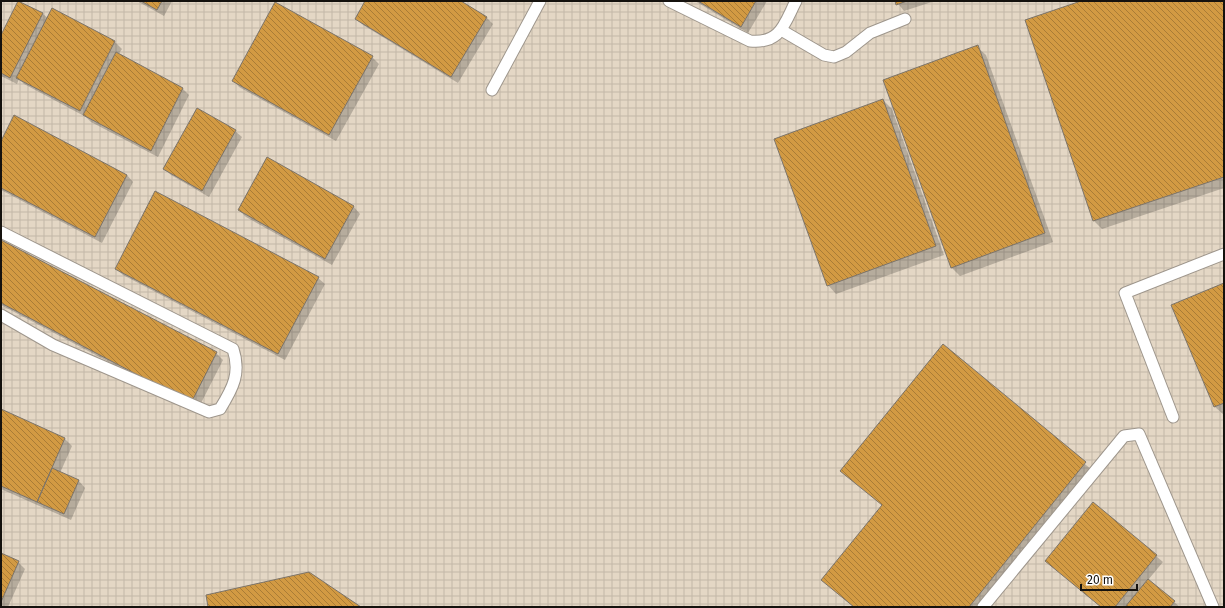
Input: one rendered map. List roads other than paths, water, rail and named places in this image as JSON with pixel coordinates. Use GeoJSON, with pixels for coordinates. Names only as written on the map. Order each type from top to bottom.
{"type":"FeatureCollection","features":[{"type":"Feature","properties":{"kind":"lane"},"geometry":{"type":"LineString","coordinates":[[492,90],[540,1]]}},
{"type":"Feature","properties":{"kind":"lane"},"geometry":{"type":"LineString","coordinates":[[669,1],[750,41],[768,40],[776,37],[796,1]]}},
{"type":"Feature","properties":{"kind":"lane"},"geometry":{"type":"LineString","coordinates":[[781,30],[824,55],[834,57],[846,52],[870,33],[905,19]]}},
{"type":"Feature","properties":{"kind":"lane"},"geometry":{"type":"LineString","coordinates":[[1,232],[232,349],[237,370],[230,393],[220,409],[209,412],[54,345],[1,314]]}},
{"type":"Feature","properties":{"kind":"lane"},"geometry":{"type":"LineString","coordinates":[[1173,417],[1124,293],[1224,254]]}},
{"type":"Feature","properties":{"kind":"lane"},"geometry":{"type":"LineString","coordinates":[[983,607],[1124,436],[1139,434],[1213,607]]}}]}
